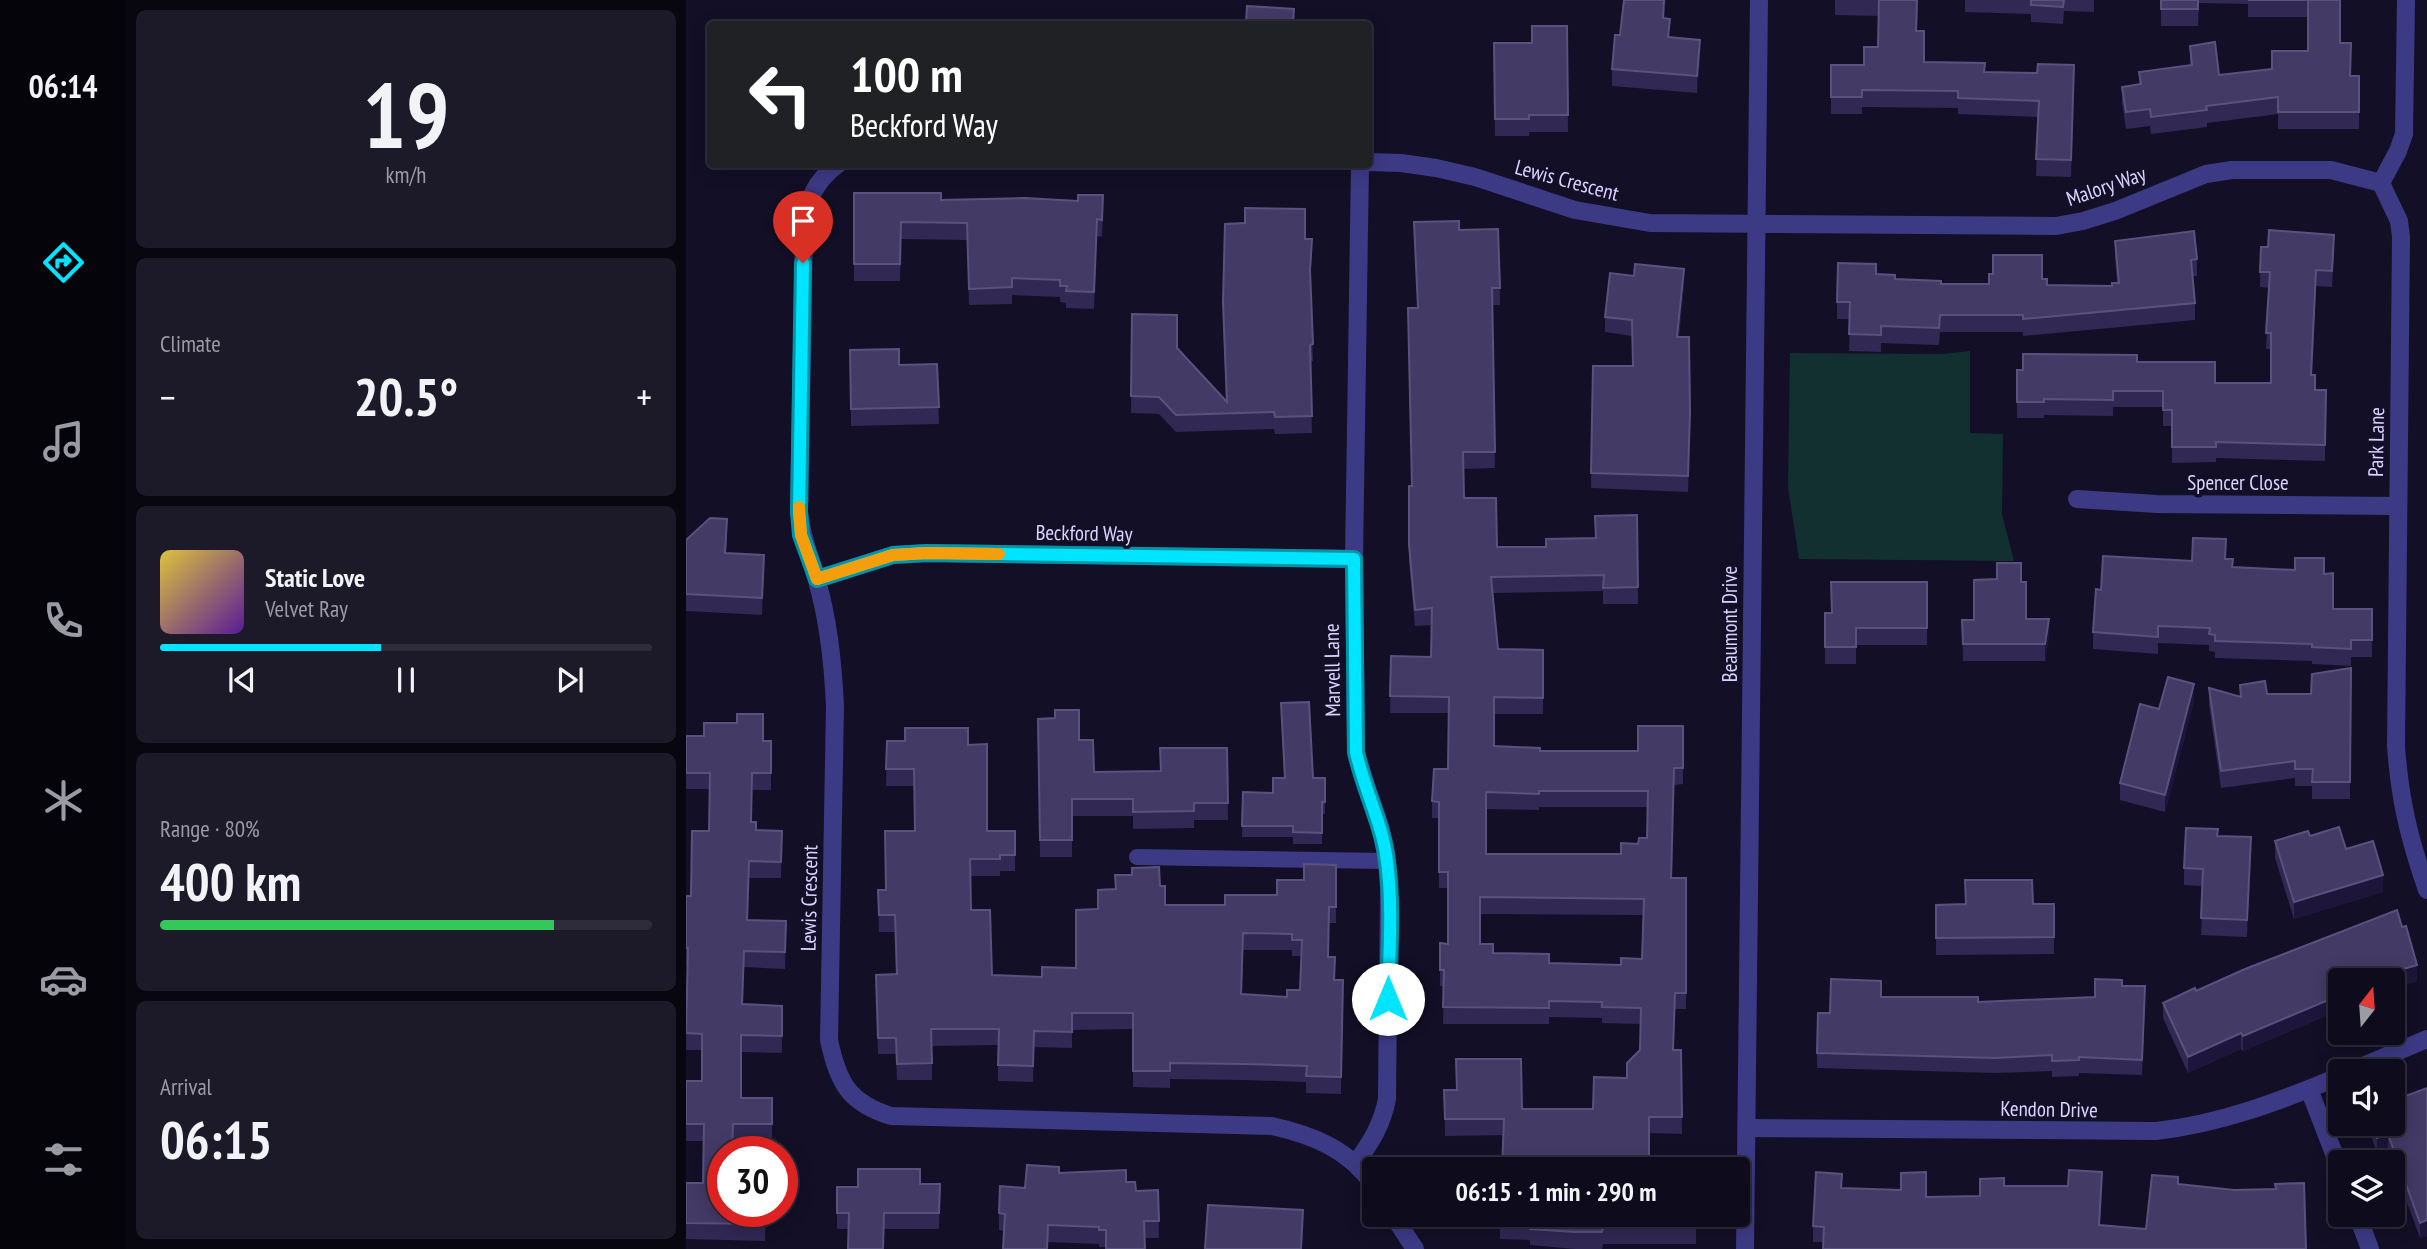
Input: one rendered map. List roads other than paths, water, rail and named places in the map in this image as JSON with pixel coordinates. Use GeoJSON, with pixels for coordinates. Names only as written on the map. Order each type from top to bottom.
{"type":"FeatureCollection","features":[{"type":"Feature","properties":{"kind":"street","name":"Beaumont Drive"},"geometry":{"type":"LineString","coordinates":[[1745,1249],[1759,0]]}},
{"type":"Feature","properties":{"kind":"street"},"geometry":{"type":"LineString","coordinates":[[2381,183],[2404,134],[2406,0]]}},
{"type":"Feature","properties":{"kind":"street","name":"Lewis Crescent"},"geometry":{"type":"LineString","coordinates":[[1372,162],[1436,167],[1575,210],[1611,218],[1650,223],[1756,224]]}},
{"type":"Feature","properties":{"kind":"street","name":"Lewis Crescent"},"geometry":{"type":"LineString","coordinates":[[833,168],[815,187],[806,208],[804,227],[799,512],[801,535],[817,579],[833,660],[835,706],[829,1040],[839,1077],[851,1094],[869,1109],[891,1116],[1272,1126],[1297,1131],[1323,1142],[1356,1163],[1362,1171]]}},
{"type":"Feature","properties":{"kind":"street","name":"Marvell Lane"},"geometry":{"type":"LineString","coordinates":[[1356,1163],[1375,1137],[1383,1119],[1387,1099],[1389,888],[1380,828],[1361,775],[1356,752],[1354,559],[1360,168]]}},
{"type":"Feature","properties":{"kind":"street","name":"Malory Way"},"geometry":{"type":"LineString","coordinates":[[1756,224],[2056,226],[2115,211],[2206,174],[2232,170],[2331,170],[2381,183]]}},
{"type":"Feature","properties":{"kind":"street","name":"Park Lane"},"geometry":{"type":"LineString","coordinates":[[2381,183],[2399,221],[2401,237],[2396,746],[2401,801],[2427,890]]}},
{"type":"Feature","properties":{"kind":"street","name":"Spencer Close"},"geometry":{"type":"LineString","coordinates":[[2077,499],[2157,504],[2398,506]]}},
{"type":"Feature","properties":{"kind":"street","name":"Beckford Way"},"geometry":{"type":"LineString","coordinates":[[817,579],[893,555],[927,553],[1354,559]]}},
{"type":"Feature","properties":{"kind":"street"},"geometry":{"type":"LineString","coordinates":[[2380,1059],[2427,1039]]}},
{"type":"Feature","properties":{"kind":"street","name":"Kendon Drive"},"geometry":{"type":"LineString","coordinates":[[1748,1128],[2156,1131],[2225,1119],[2328,1081]]}},
{"type":"Feature","properties":{"kind":"street"},"geometry":{"type":"LineString","coordinates":[[2309,1089],[2333,1150]]}},
{"type":"Feature","properties":{"kind":"street"},"geometry":{"type":"LineString","coordinates":[[1401,1227],[1415,1249]]}},
{"type":"Feature","properties":{"kind":"street"},"geometry":{"type":"LineString","coordinates":[[2362,1227],[2370,1249]]}},
{"type":"Feature","properties":{"kind":"lane"},"geometry":{"type":"LineString","coordinates":[[1136,857],[1387,861]]}}]}
